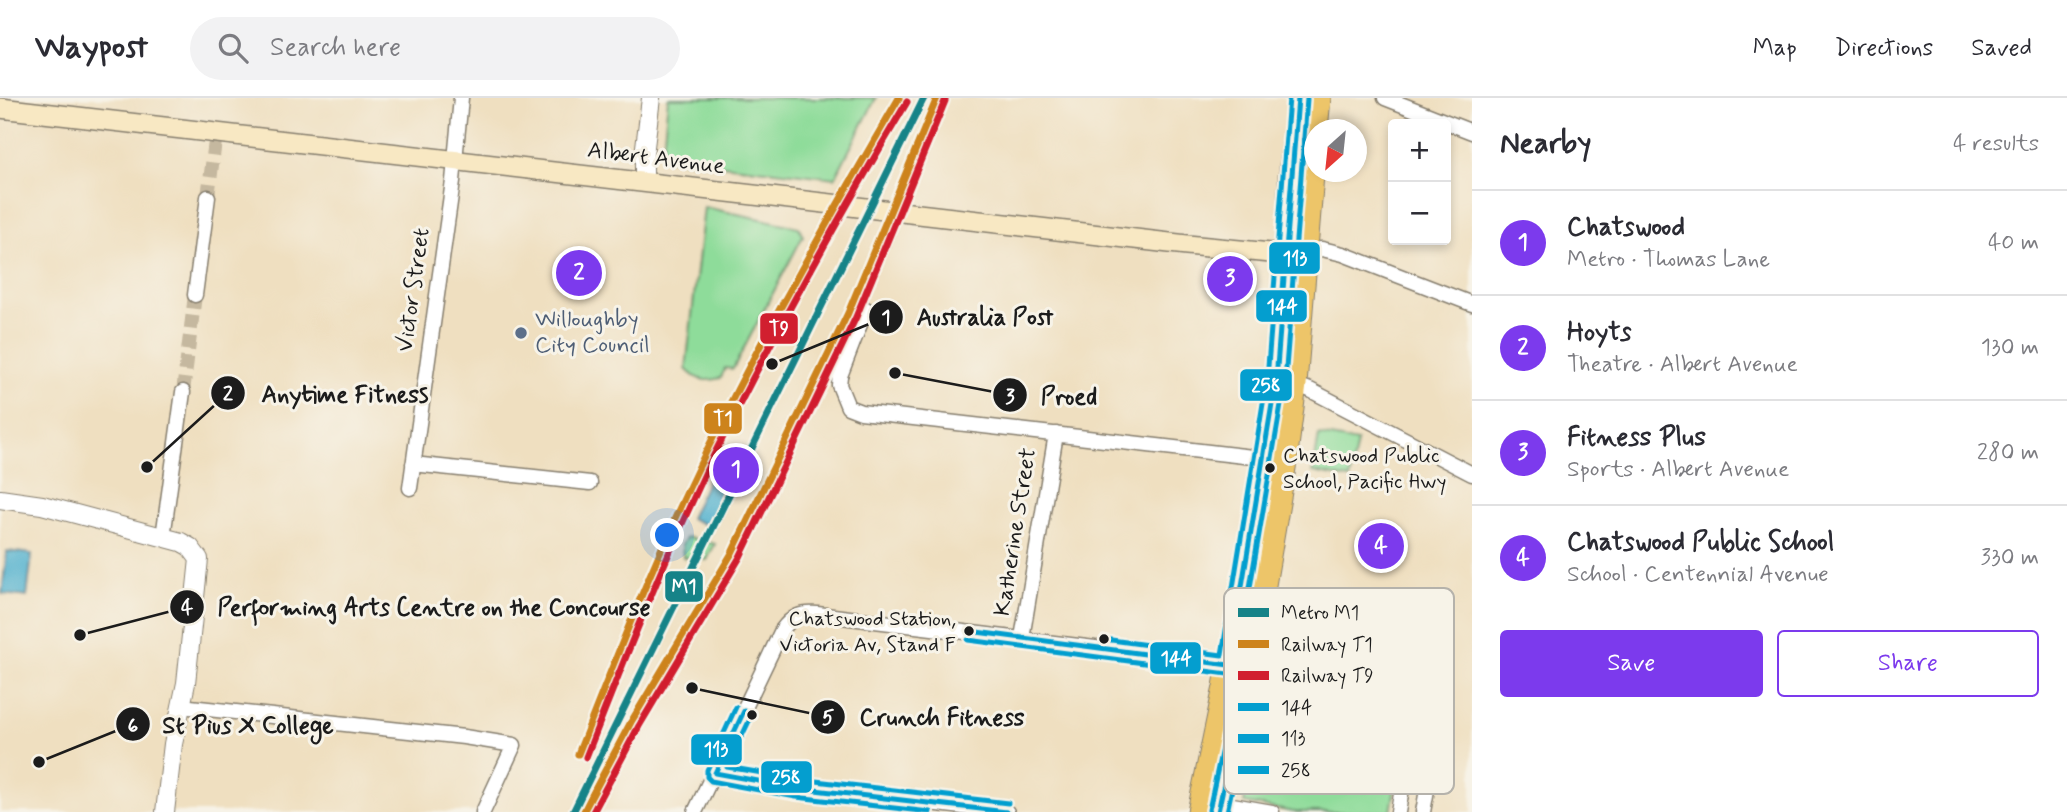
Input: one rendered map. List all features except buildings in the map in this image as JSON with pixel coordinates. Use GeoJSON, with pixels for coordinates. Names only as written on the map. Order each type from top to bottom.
{"type":"FeatureCollection","features":[{"type":"Feature","properties":{"kind":"highway"},"geometry":{"type":"LineString","coordinates":[[1296,251],[1290,176],[1298,98]]}},
{"type":"Feature","properties":{"kind":"highway"},"geometry":{"type":"LineString","coordinates":[[1317,119],[1319,98]]}},
{"type":"Feature","properties":{"kind":"highway"},"geometry":{"type":"LineString","coordinates":[[1253,588],[1286,381],[1284,298],[1296,251],[1308,182]]}},
{"type":"Feature","properties":{"kind":"highway"},"geometry":{"type":"LineString","coordinates":[[1199,812],[1224,721]]}},
{"type":"Feature","properties":{"kind":"highway"},"geometry":{"type":"LineString","coordinates":[[1219,807],[1224,772]]}},
{"type":"Feature","properties":{"kind":"main road","name":"Albert Avenue"},"geometry":{"type":"LineString","coordinates":[[0,108],[1187,245],[1271,253],[1296,251]]}},
{"type":"Feature","properties":{"kind":"street","name":"Victor Street"},"geometry":{"type":"LineString","coordinates":[[410,488],[461,98]]}},
{"type":"Feature","properties":{"kind":"street"},"geometry":{"type":"LineString","coordinates":[[644,182],[644,155],[651,98]]}},
{"type":"Feature","properties":{"kind":"street"},"geometry":{"type":"LineString","coordinates":[[1385,98],[1472,132]]}},
{"type":"Feature","properties":{"kind":"street"},"geometry":{"type":"LineString","coordinates":[[195,295],[208,197]]}},
{"type":"Feature","properties":{"kind":"street"},"geometry":{"type":"LineString","coordinates":[[1296,251],[1322,249],[1343,254],[1472,304]]}},
{"type":"Feature","properties":{"kind":"street"},"geometry":{"type":"LineString","coordinates":[[866,309],[840,376],[839,386],[848,407],[861,412],[1275,460]]}},
{"type":"Feature","properties":{"kind":"street"},"geometry":{"type":"LineString","coordinates":[[1286,381],[1472,474]]}},
{"type":"Feature","properties":{"kind":"street"},"geometry":{"type":"LineString","coordinates":[[163,537],[183,392]]}},
{"type":"Feature","properties":{"kind":"street","name":"Katherine Street"},"geometry":{"type":"LineString","coordinates":[[1022,638],[1056,434]]}},
{"type":"Feature","properties":{"kind":"street"},"geometry":{"type":"LineString","coordinates":[[413,464],[590,484]]}},
{"type":"Feature","properties":{"kind":"street"},"geometry":{"type":"LineString","coordinates":[[0,499],[42,505],[163,537],[190,547],[199,559],[186,683],[173,744],[165,812]]}},
{"type":"Feature","properties":{"kind":"street"},"geometry":{"type":"LineString","coordinates":[[695,812],[782,630],[791,619],[806,613],[1224,664]]}},
{"type":"Feature","properties":{"kind":"street"},"geometry":{"type":"LineString","coordinates":[[181,706],[464,737],[514,745],[484,812]]}},
{"type":"Feature","properties":{"kind":"street"},"geometry":{"type":"LineString","coordinates":[[715,773],[797,788],[1007,812]]}},
{"type":"Feature","properties":{"kind":"street"},"geometry":{"type":"LineString","coordinates":[[1398,812],[1401,794]]}},
{"type":"Feature","properties":{"kind":"street"},"geometry":{"type":"LineString","coordinates":[[1423,812],[1426,794]]}},
{"type":"Feature","properties":{"kind":"street"},"geometry":{"type":"LineString","coordinates":[[1219,807],[1272,812]]}},
{"type":"Feature","properties":{"kind":"green space"},"geometry":{"type":"Polygon","coordinates":[[[668,98],[876,98],[835,178],[662,158],[668,98]]]}},
{"type":"Feature","properties":{"kind":"green space"},"geometry":{"type":"Polygon","coordinates":[[[704,207],[799,227],[803,236],[733,369],[725,368],[721,378],[711,380],[702,380],[686,369],[704,207]]]}},
{"type":"Feature","properties":{"kind":"green space"},"geometry":{"type":"Polygon","coordinates":[[[1319,435],[1357,442],[1350,479],[1313,472],[1319,435]]]}},
{"type":"Feature","properties":{"kind":"green space"},"geometry":{"type":"Polygon","coordinates":[[[687,537],[715,544],[707,560],[683,557],[682,544],[687,537]]]}},
{"type":"Feature","properties":{"kind":"green space"},"geometry":{"type":"Polygon","coordinates":[[[1246,794],[1394,794],[1391,812],[1293,812],[1244,803],[1246,794]]]}},
{"type":"Feature","properties":{"kind":"water"},"geometry":{"type":"Polygon","coordinates":[[[723,448],[744,458],[712,528],[690,518],[723,448]]]}},
{"type":"Feature","properties":{"kind":"water"},"geometry":{"type":"Polygon","coordinates":[[[7,551],[32,554],[27,597],[2,594],[7,551]]]}},
{"type":"Feature","properties":{"kind":"tunnel"},"geometry":{"type":"LineString","coordinates":[[208,197],[216,133]]}},
{"type":"Feature","properties":{"kind":"tunnel"},"geometry":{"type":"LineString","coordinates":[[183,392],[195,295]]}},
{"type":"Feature","properties":{"kind":"metro line","name":"M1"},"geometry":{"type":"LineString","coordinates":[[573,812],[924,98]]}},
{"type":"Feature","properties":{"kind":"rail line","name":"T1"},"geometry":{"type":"LineString","coordinates":[[578,754],[623,639],[706,452],[799,273],[899,98]]}},
{"type":"Feature","properties":{"kind":"rail line","name":"T1"},"geometry":{"type":"LineString","coordinates":[[583,812],[631,722],[732,553],[848,313],[937,98]]}},
{"type":"Feature","properties":{"kind":"rail line","name":"T9"},"geometry":{"type":"LineString","coordinates":[[593,812],[639,726],[740,557],[856,317],[945,101]]}},
{"type":"Feature","properties":{"kind":"rail line","name":"T9"},"geometry":{"type":"LineString","coordinates":[[586,757],[663,567],[714,455],[807,277],[907,102]]}},
{"type":"Feature","properties":{"kind":"transit line","name":"258"},"geometry":{"type":"LineString","coordinates":[[1233,588],[1267,379],[1289,98]]}},
{"type":"Feature","properties":{"kind":"transit line","name":"144"},"geometry":{"type":"LineString","coordinates":[[1242,588],[1276,380],[1298,98]]}},
{"type":"Feature","properties":{"kind":"transit line","name":"113"},"geometry":{"type":"LineString","coordinates":[[1250,588],[1285,381],[1307,99]]}},
{"type":"Feature","properties":{"kind":"transit line","name":"144"},"geometry":{"type":"LineString","coordinates":[[969,631],[1224,664]]}},
{"type":"Feature","properties":{"kind":"transit line","name":"258"},"geometry":{"type":"LineString","coordinates":[[1104,639],[1222,655],[1224,643]]}},
{"type":"Feature","properties":{"kind":"transit line","name":"113"},"geometry":{"type":"LineString","coordinates":[[968,640],[1224,673]]}},
{"type":"Feature","properties":{"kind":"transit line","name":"113"},"geometry":{"type":"LineString","coordinates":[[736,707],[707,770],[707,777],[711,781],[796,797],[930,812]]}},
{"type":"Feature","properties":{"kind":"transit line","name":"144"},"geometry":{"type":"LineString","coordinates":[[744,711],[715,773],[797,788],[1007,812]]}},
{"type":"Feature","properties":{"kind":"transit line","name":"258"},"geometry":{"type":"LineString","coordinates":[[752,715],[727,767],[798,779],[1008,803]]}},
{"type":"Feature","properties":{"kind":"transit line","name":"258"},"geometry":{"type":"LineString","coordinates":[[1209,810],[1224,739]]}},
{"type":"Feature","properties":{"kind":"transit line","name":"144"},"geometry":{"type":"LineString","coordinates":[[1218,812],[1224,784]]}},
{"type":"Feature","properties":{"kind":"transit line","name":"113"},"geometry":{"type":"LineString","coordinates":[[1227,812],[1231,794]]}},
{"type":"Feature","properties":{"kind":"place","name":"Hoyts"},"geometry":{"type":"Point","coordinates":[579,273]}},
{"type":"Feature","properties":{"kind":"place","name":"Fitness Plus"},"geometry":{"type":"Point","coordinates":[1230,279]}},
{"type":"Feature","properties":{"kind":"place","name":"Willoughby City Council"},"geometry":{"type":"Point","coordinates":[521,333]}},
{"type":"Feature","properties":{"kind":"place","name":"Australia Post"},"geometry":{"type":"Point","coordinates":[772,364]}},
{"type":"Feature","properties":{"kind":"place","name":"Proed"},"geometry":{"type":"Point","coordinates":[895,373]}},
{"type":"Feature","properties":{"kind":"place","name":"Anytime Fitness"},"geometry":{"type":"Point","coordinates":[147,467]}},
{"type":"Feature","properties":{"kind":"place","name":"Chatswood Public School, Pacific Hwy"},"geometry":{"type":"Point","coordinates":[1270,468]}},
{"type":"Feature","properties":{"kind":"place","name":"Chatswood"},"geometry":{"type":"Point","coordinates":[736,470]}},
{"type":"Feature","properties":{"kind":"place","name":"Chatswood Public School"},"geometry":{"type":"Point","coordinates":[1381,546]}},
{"type":"Feature","properties":{"kind":"place","name":"Chatswood Station, Victoria Av, Stand F"},"geometry":{"type":"Point","coordinates":[969,631]}},
{"type":"Feature","properties":{"kind":"place","name":"Performing Arts Centre on the Concourse"},"geometry":{"type":"Point","coordinates":[80,635]}},
{"type":"Feature","properties":{"kind":"place","name":"Crunch Fitness"},"geometry":{"type":"Point","coordinates":[692,688]}},
{"type":"Feature","properties":{"kind":"place","name":"St Pius X College"},"geometry":{"type":"Point","coordinates":[39,762]}}]}
